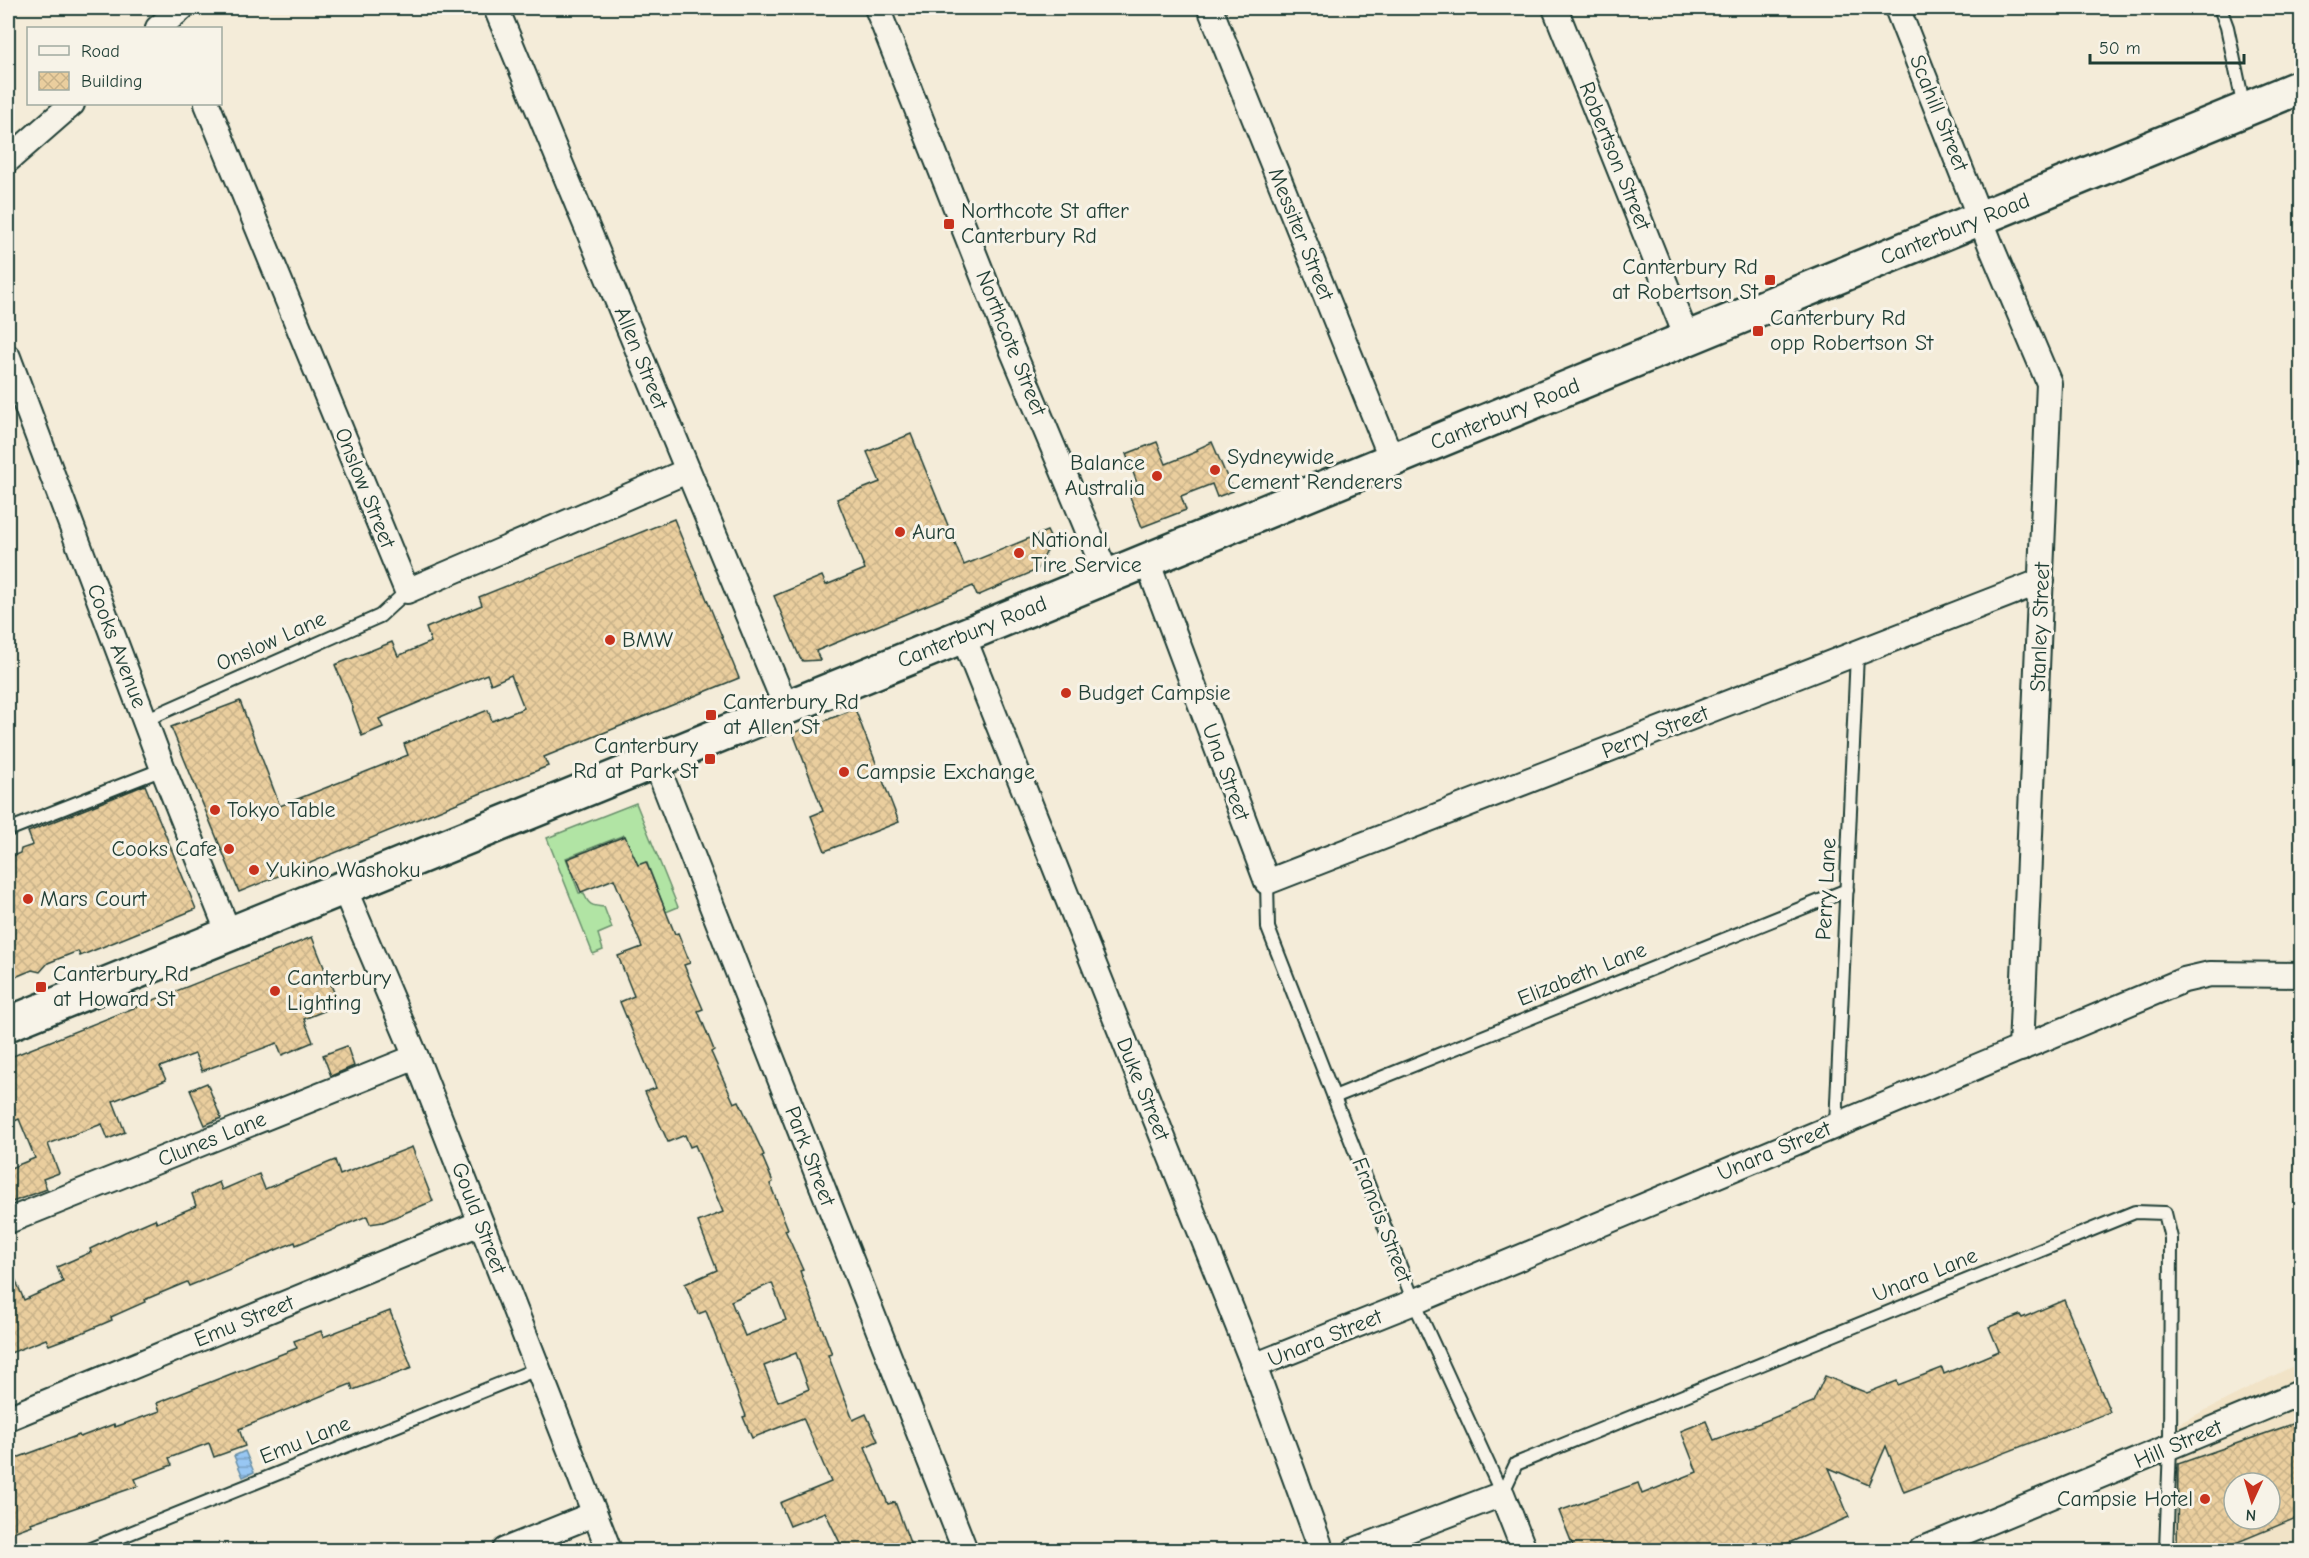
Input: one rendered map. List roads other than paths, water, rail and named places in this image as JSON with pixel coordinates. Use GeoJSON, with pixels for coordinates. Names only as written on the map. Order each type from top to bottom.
{"type":"FeatureCollection","features":[{"type":"Feature","properties":{"kind":"highway","name":"Canterbury Road"},"geometry":{"type":"LineString","coordinates":[[8,1023],[1147,561],[2244,109],[2292,96]]}},
{"type":"Feature","properties":{"kind":"street","name":"Allen Street"},"geometry":{"type":"LineString","coordinates":[[496,8],[786,707]]}},
{"type":"Feature","properties":{"kind":"street","name":"Northcote Street"},"geometry":{"type":"LineString","coordinates":[[877,8],[1011,347],[1107,576]]}},
{"type":"Feature","properties":{"kind":"street","name":"Messiter Street"},"geometry":{"type":"LineString","coordinates":[[1210,8],[1392,460]]}},
{"type":"Feature","properties":{"kind":"street","name":"Robertson Street"},"geometry":{"type":"LineString","coordinates":[[1555,8],[1687,338]]}},
{"type":"Feature","properties":{"kind":"street","name":"Scahill Street"},"geometry":{"type":"LineString","coordinates":[[1897,8],[1981,219]]}},
{"type":"Feature","properties":{"kind":"street"},"geometry":{"type":"LineString","coordinates":[[8,160],[71,105]]}},
{"type":"Feature","properties":{"kind":"street","name":"Onslow Street"},"geometry":{"type":"LineString","coordinates":[[207,105],[407,591]]}},
{"type":"Feature","properties":{"kind":"street","name":"Stanley Street"},"geometry":{"type":"LineString","coordinates":[[1981,219],[2049,383],[2021,1049]]}},
{"type":"Feature","properties":{"kind":"street","name":"Cooks Avenue"},"geometry":{"type":"LineString","coordinates":[[8,357],[163,769],[229,934]]}},
{"type":"Feature","properties":{"kind":"street"},"geometry":{"type":"LineString","coordinates":[[407,591],[687,471]]}},
{"type":"Feature","properties":{"kind":"street","name":"Una Street"},"geometry":{"type":"LineString","coordinates":[[1147,561],[1267,882]]}},
{"type":"Feature","properties":{"kind":"street","name":"Perry Street"},"geometry":{"type":"LineString","coordinates":[[1267,882],[2042,581]]}},
{"type":"Feature","properties":{"kind":"street","name":"Duke Street"},"geometry":{"type":"LineString","coordinates":[[963,636],[1254,1366],[1314,1547]]}},
{"type":"Feature","properties":{"kind":"street","name":"Park Street"},"geometry":{"type":"LineString","coordinates":[[655,761],[965,1551]]}},
{"type":"Feature","properties":{"kind":"street","name":"Gould Street"},"geometry":{"type":"LineString","coordinates":[[344,888],[416,1057],[609,1551]]}},
{"type":"Feature","properties":{"kind":"street","name":"Unara Street"},"geometry":{"type":"LineString","coordinates":[[1254,1366],[1414,1302],[2184,980],[2210,974],[2301,975]]}},
{"type":"Feature","properties":{"kind":"street","name":"Clunes Lane"},"geometry":{"type":"LineString","coordinates":[[8,1221],[416,1057]]}},
{"type":"Feature","properties":{"kind":"street","name":"Emu Street"},"geometry":{"type":"LineString","coordinates":[[8,1418],[480,1223]]}},
{"type":"Feature","properties":{"kind":"street","name":"Hill Street"},"geometry":{"type":"LineString","coordinates":[[1921,1551],[2301,1392]]}},
{"type":"Feature","properties":{"kind":"street"},"geometry":{"type":"LineString","coordinates":[[1355,1551],[1502,1494]]}},
{"type":"Feature","properties":{"kind":"street","name":"Francis Street"},"geometry":{"type":"LineString","coordinates":[[1502,1494],[1524,1551]]}},
{"type":"Feature","properties":{"kind":"street"},"geometry":{"type":"LineString","coordinates":[[505,1551],[594,1514]]}},
{"type":"Feature","properties":{"kind":"street"},"geometry":{"type":"LineString","coordinates":[[1314,1547],[1332,1542],[1345,1551]]}},
{"type":"Feature","properties":{"kind":"lane"},"geometry":{"type":"LineString","coordinates":[[2220,8],[2227,27],[2244,109]]}},
{"type":"Feature","properties":{"kind":"lane","name":"Onslow Lane"},"geometry":{"type":"LineString","coordinates":[[145,720],[380,616],[407,591]]}},
{"type":"Feature","properties":{"kind":"lane","name":"Perry Lane"},"geometry":{"type":"LineString","coordinates":[[1836,1125],[1857,654]]}},
{"type":"Feature","properties":{"kind":"lane"},"geometry":{"type":"LineString","coordinates":[[8,830],[163,769]]}},
{"type":"Feature","properties":{"kind":"lane","name":"Francis Street"},"geometry":{"type":"LineString","coordinates":[[1267,882],[1268,928],[1414,1302],[1502,1494]]}},
{"type":"Feature","properties":{"kind":"lane","name":"Elizabeth Lane"},"geometry":{"type":"LineString","coordinates":[[1334,1097],[1846,890]]}},
{"type":"Feature","properties":{"kind":"lane","name":"Unara Lane"},"geometry":{"type":"LineString","coordinates":[[1502,1494],[1516,1464],[2135,1212],[2165,1213],[2171,1238],[2170,1447]]}},
{"type":"Feature","properties":{"kind":"lane","name":"Emu Lane"},"geometry":{"type":"LineString","coordinates":[[88,1551],[537,1369]]}},
{"type":"Feature","properties":{"kind":"lane"},"geometry":{"type":"LineString","coordinates":[[2166,1551],[2170,1447]]}},
{"type":"Feature","properties":{"kind":"water"},"geometry":{"type":"Polygon","coordinates":[[[245,1451],[254,1472],[243,1477],[234,1456],[245,1451]]]}},
{"type":"Feature","properties":{"kind":"place","name":"Northcote St after Canterbury Rd"},"geometry":{"type":"Point","coordinates":[949,224]}},
{"type":"Feature","properties":{"kind":"place","name":"Canterbury Rd at Robertson St"},"geometry":{"type":"Point","coordinates":[1770,280]}},
{"type":"Feature","properties":{"kind":"place","name":"Canterbury Rd opp Robertson St"},"geometry":{"type":"Point","coordinates":[1758,331]}},
{"type":"Feature","properties":{"kind":"place","name":"Sydneywide Cement Renderers"},"geometry":{"type":"Point","coordinates":[1215,470]}},
{"type":"Feature","properties":{"kind":"place","name":"Balance Australia"},"geometry":{"type":"Point","coordinates":[1157,476]}},
{"type":"Feature","properties":{"kind":"place","name":"Aura"},"geometry":{"type":"Point","coordinates":[900,532]}},
{"type":"Feature","properties":{"kind":"place","name":"National Tire Service"},"geometry":{"type":"Point","coordinates":[1019,553]}},
{"type":"Feature","properties":{"kind":"place","name":"BMW"},"geometry":{"type":"Point","coordinates":[610,640]}},
{"type":"Feature","properties":{"kind":"place","name":"Budget Campsie"},"geometry":{"type":"Point","coordinates":[1066,693]}},
{"type":"Feature","properties":{"kind":"place","name":"Canterbury Rd at Allen St"},"geometry":{"type":"Point","coordinates":[711,715]}},
{"type":"Feature","properties":{"kind":"place","name":"Canterbury Rd at Park St"},"geometry":{"type":"Point","coordinates":[710,759]}},
{"type":"Feature","properties":{"kind":"place","name":"Campsie Exchange"},"geometry":{"type":"Point","coordinates":[844,772]}},
{"type":"Feature","properties":{"kind":"place","name":"Tokyo Table"},"geometry":{"type":"Point","coordinates":[215,810]}},
{"type":"Feature","properties":{"kind":"place","name":"Cooks Cafe"},"geometry":{"type":"Point","coordinates":[229,849]}},
{"type":"Feature","properties":{"kind":"place","name":"Yukino Washoku"},"geometry":{"type":"Point","coordinates":[254,870]}},
{"type":"Feature","properties":{"kind":"place","name":"Mars Court"},"geometry":{"type":"Point","coordinates":[28,899]}},
{"type":"Feature","properties":{"kind":"place","name":"Canterbury Rd at Howard St"},"geometry":{"type":"Point","coordinates":[41,987]}},
{"type":"Feature","properties":{"kind":"place","name":"Canterbury Lighting"},"geometry":{"type":"Point","coordinates":[275,991]}},
{"type":"Feature","properties":{"kind":"place","name":"Campsie Hotel"},"geometry":{"type":"Point","coordinates":[2205,1499]}}]}
